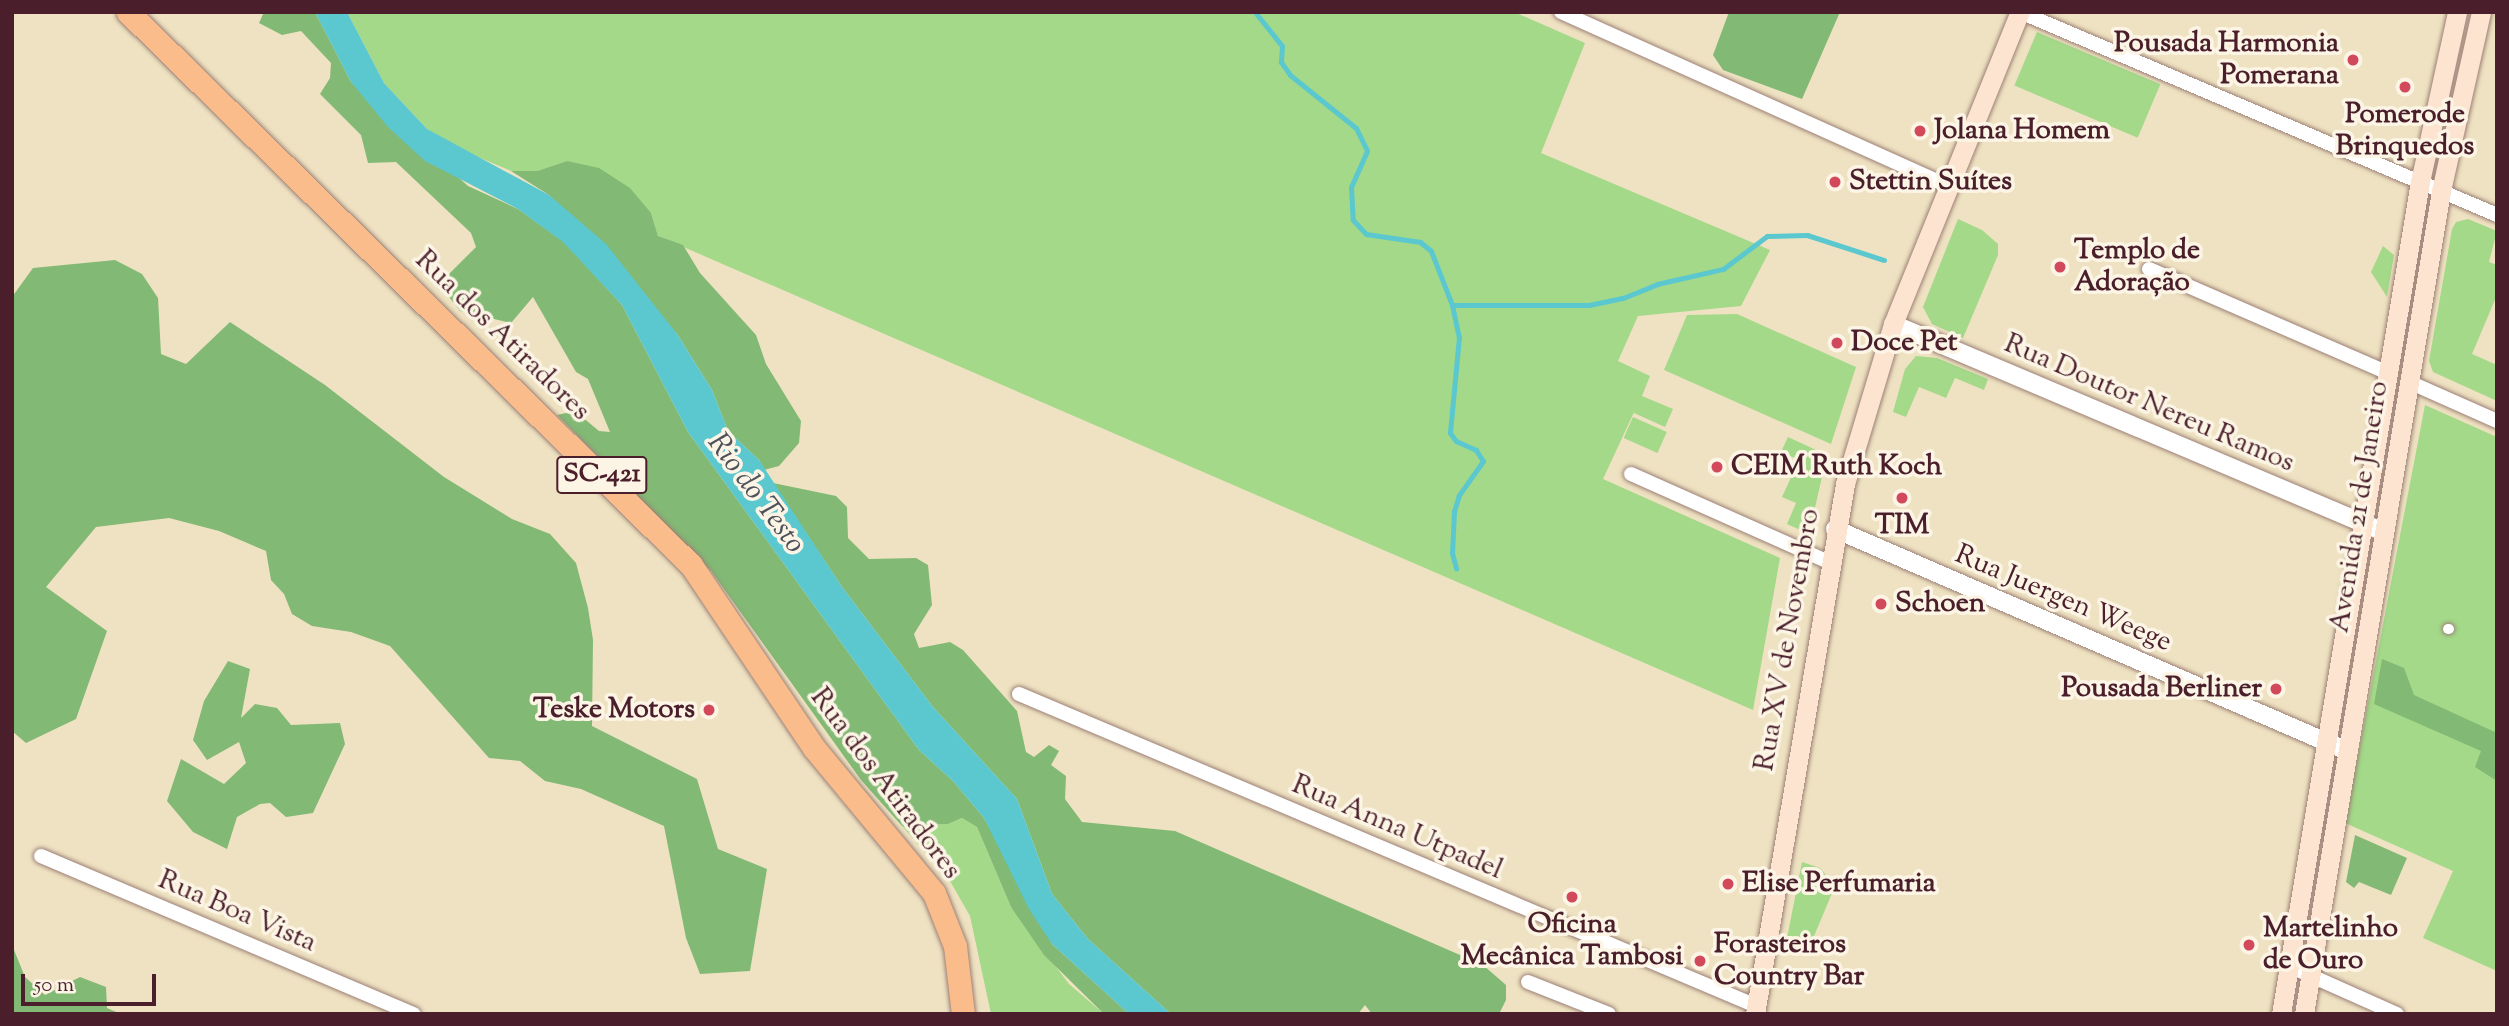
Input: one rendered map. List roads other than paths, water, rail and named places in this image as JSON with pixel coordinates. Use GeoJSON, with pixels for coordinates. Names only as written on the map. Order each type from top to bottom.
{"type":"FeatureCollection","features":[{"type":"Feature","properties":{"kind":"main road","name":"Rua dos Atiradores"},"geometry":{"type":"LineString","coordinates":[[128,12],[691,565],[814,748],[934,893],[955,946],[962,1014]]}},
{"type":"Feature","properties":{"kind":"main road","name":"Rua XV de Novembro"},"geometry":{"type":"LineString","coordinates":[[1756,1010],[1829,562],[1865,410],[1893,324],[2020,12]]}},
{"type":"Feature","properties":{"kind":"main road","name":"Avenida 21 de Janeiro"},"geometry":{"type":"LineString","coordinates":[[2281,1014],[2420,182],[2457,12]]}},
{"type":"Feature","properties":{"kind":"main road","name":"Avenida 21 de Janeiro"},"geometry":{"type":"LineString","coordinates":[[2304,1014],[2441,191],[2481,12]]}},
{"type":"Feature","properties":{"kind":"main road"},"geometry":{"type":"LineString","coordinates":[[2388,373],[2409,382]]}},
{"type":"Feature","properties":{"kind":"street"},"geometry":{"type":"LineString","coordinates":[[1561,12],[1948,186]]}},
{"type":"Feature","properties":{"kind":"street"},"geometry":{"type":"LineString","coordinates":[[2020,12],[2497,215]]}},
{"type":"Feature","properties":{"kind":"street"},"geometry":{"type":"LineString","coordinates":[[2149,269],[2388,373]]}},
{"type":"Feature","properties":{"kind":"street","name":"Rua Doutor Nereu Ramos"},"geometry":{"type":"LineString","coordinates":[[1893,324],[2384,532]]}},
{"type":"Feature","properties":{"kind":"street"},"geometry":{"type":"LineString","coordinates":[[2409,382],[2497,421]]}},
{"type":"Feature","properties":{"kind":"street"},"geometry":{"type":"LineString","coordinates":[[1631,474],[1829,562]]}},
{"type":"Feature","properties":{"kind":"street","name":"Rua Juergen Weege"},"geometry":{"type":"LineString","coordinates":[[1835,530],[2347,751]]}},
{"type":"Feature","properties":{"kind":"street","name":"Rua Anna Utpadel"},"geometry":{"type":"LineString","coordinates":[[1019,694],[1756,1010]]}},
{"type":"Feature","properties":{"kind":"street","name":"Rua Boa Vista"},"geometry":{"type":"LineString","coordinates":[[41,856],[414,1014]]}},
{"type":"Feature","properties":{"kind":"street"},"geometry":{"type":"LineString","coordinates":[[2289,966],[2397,1014]]}},
{"type":"Feature","properties":{"kind":"street"},"geometry":{"type":"LineString","coordinates":[[1528,982],[1609,1014]]}},
{"type":"Feature","properties":{"kind":"water","name":"Rio do Testo"},"geometry":{"type":"Polygon","coordinates":[[[315,12],[347,12],[384,83],[427,129],[549,195],[606,244],[677,334],[712,390],[728,431],[759,460],[842,587],[933,707],[1017,799],[1052,894],[1088,939],[1171,1014],[1129,1014],[1052,944],[1029,909],[984,818],[953,781],[919,750],[688,432],[622,305],[563,242],[518,209],[425,161],[388,127],[351,82],[315,12]]]}},
{"type":"Feature","properties":{"kind":"waterway"},"geometry":{"type":"LineString","coordinates":[[1255,12],[1282,46],[1281,62],[1290,75],[1356,128],[1367,151],[1351,187],[1353,220],[1366,234],[1420,242],[1431,251],[1452,305],[1589,305],[1623,298],[1657,284],[1723,269],[1767,236],[1807,235],[1884,260]]}},
{"type":"Feature","properties":{"kind":"waterway"},"geometry":{"type":"LineString","coordinates":[[1452,305],[1459,337],[1450,433],[1456,441],[1476,450],[1483,461],[1459,495],[1454,511],[1452,553],[1456,568]]}},
{"type":"Feature","properties":{"kind":"place","name":"Pousada Harmonia Pomerana"},"geometry":{"type":"Point","coordinates":[2353,60]}},
{"type":"Feature","properties":{"kind":"place","name":"Pomerode Brinquedos"},"geometry":{"type":"Point","coordinates":[2405,87]}},
{"type":"Feature","properties":{"kind":"place","name":"Jolana Homem"},"geometry":{"type":"Point","coordinates":[1920,131]}},
{"type":"Feature","properties":{"kind":"place","name":"Stettin Suítes"},"geometry":{"type":"Point","coordinates":[1835,182]}},
{"type":"Feature","properties":{"kind":"place","name":"Templo de Adoração"},"geometry":{"type":"Point","coordinates":[2060,267]}},
{"type":"Feature","properties":{"kind":"place","name":"Doce Pet"},"geometry":{"type":"Point","coordinates":[1837,343]}},
{"type":"Feature","properties":{"kind":"place","name":"CEIM Ruth Koch"},"geometry":{"type":"Point","coordinates":[1717,467]}},
{"type":"Feature","properties":{"kind":"place","name":"TIM"},"geometry":{"type":"Point","coordinates":[1902,498]}},
{"type":"Feature","properties":{"kind":"place","name":"Schoen"},"geometry":{"type":"Point","coordinates":[1881,604]}},
{"type":"Feature","properties":{"kind":"place","name":"Pousada Berliner"},"geometry":{"type":"Point","coordinates":[2276,689]}},
{"type":"Feature","properties":{"kind":"place","name":"Teske Motors"},"geometry":{"type":"Point","coordinates":[709,710]}},
{"type":"Feature","properties":{"kind":"place","name":"Elise Perfumaria"},"geometry":{"type":"Point","coordinates":[1728,884]}},
{"type":"Feature","properties":{"kind":"place","name":"Oficina Mecânica Tambosi"},"geometry":{"type":"Point","coordinates":[1572,897]}},
{"type":"Feature","properties":{"kind":"place","name":"Martelinho de Ouro"},"geometry":{"type":"Point","coordinates":[2249,945]}},
{"type":"Feature","properties":{"kind":"place","name":"Forasteiros Country Bar"},"geometry":{"type":"Point","coordinates":[1700,961]}}]}
